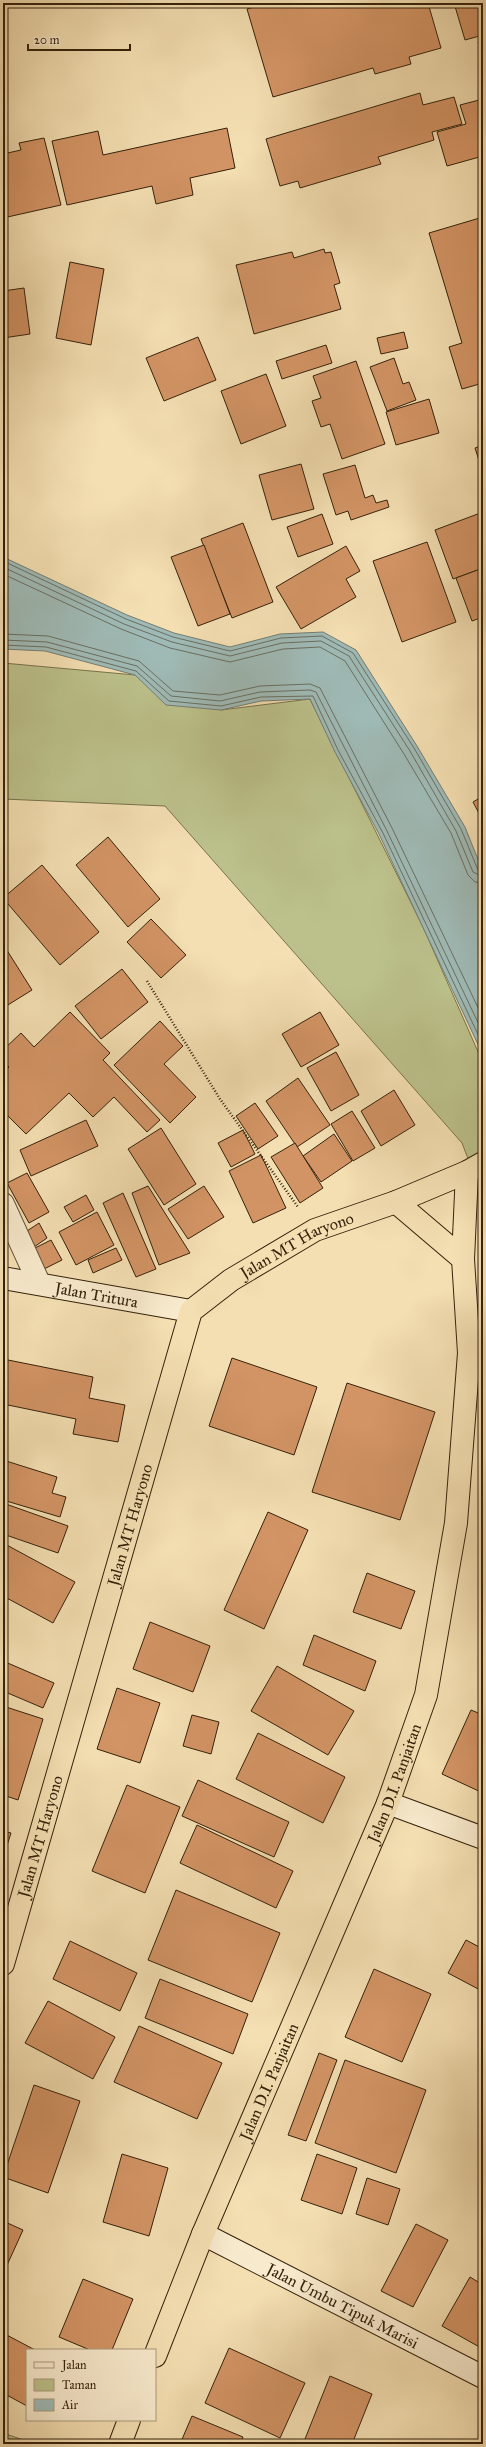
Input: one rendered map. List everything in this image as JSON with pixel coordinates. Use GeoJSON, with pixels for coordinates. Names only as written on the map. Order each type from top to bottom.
{"type":"FeatureCollection","features":[{"type":"Feature","properties":{"kind":"highway","name":"Jalan MT Haryono"},"geometry":{"type":"LineString","coordinates":[[3,1964],[191,1311],[232,1280],[315,1230],[396,1202],[475,1167]]}},
{"type":"Feature","properties":{"kind":"highway","name":"Jalan D.I. Panjaitan"},"geometry":{"type":"LineString","coordinates":[[156,2353],[203,2234],[388,1803],[426,1695],[456,1523],[469,1353],[463,1258],[475,1167]]}},
{"type":"Feature","properties":{"kind":"highway"},"geometry":{"type":"LineString","coordinates":[[396,1202],[463,1258]]}},
{"type":"Feature","properties":{"kind":"highway"},"geometry":{"type":"LineString","coordinates":[[120,2444],[129,2421]]}},
{"type":"Feature","properties":{"kind":"street"},"geometry":{"type":"LineString","coordinates":[[3,1204],[39,1283]]}},
{"type":"Feature","properties":{"kind":"street","name":"Jalan Tritura"},"geometry":{"type":"LineString","coordinates":[[3,1278],[39,1283],[191,1311]]}},
{"type":"Feature","properties":{"kind":"street"},"geometry":{"type":"LineString","coordinates":[[388,1803],[483,1838]]}},
{"type":"Feature","properties":{"kind":"street","name":"Jalan Umbu Tipuk Marisi"},"geometry":{"type":"LineString","coordinates":[[203,2234],[483,2378]]}},
{"type":"Feature","properties":{"kind":"path"},"geometry":{"type":"LineString","coordinates":[[146,981],[220,1099],[315,1230]]}},
{"type":"Feature","properties":{"kind":"green space"},"geometry":{"type":"Polygon","coordinates":[[[3,663],[135,675],[221,710],[310,699],[423,927],[483,1063],[483,1198],[462,1143],[165,806],[3,799],[3,663]]]}},
{"type":"Feature","properties":{"kind":"green space"},"geometry":{"type":"Polygon","coordinates":[[[3,2433],[35,2444],[3,2444],[3,2433]]]}},
{"type":"Feature","properties":{"kind":"water"},"geometry":{"type":"Polygon","coordinates":[[[3,557],[127,615],[174,633],[230,647],[280,634],[323,632],[356,650],[417,746],[465,827],[483,872],[483,1055],[379,834],[335,752],[310,699],[261,701],[221,710],[166,705],[135,675],[45,651],[3,649],[3,557]]]}},
{"type":"Feature","properties":{"kind":"building"},"geometry":{"type":"Polygon","coordinates":[[[267,3],[428,3],[441,48],[409,57],[411,64],[375,74],[373,68],[273,97],[247,9],[267,3]]]}},
{"type":"Feature","properties":{"kind":"building"},"geometry":{"type":"Polygon","coordinates":[[[454,3],[483,3],[483,35],[465,40],[454,3]]]}},
{"type":"Feature","properties":{"kind":"building"},"geometry":{"type":"Polygon","coordinates":[[[483,41],[483,58],[478,42],[483,41]]]}},
{"type":"Feature","properties":{"kind":"building"},"geometry":{"type":"Polygon","coordinates":[[[420,93],[423,105],[454,97],[462,124],[432,132],[434,140],[378,157],[381,164],[300,188],[298,181],[280,186],[266,139],[420,93]]]}},
{"type":"Feature","properties":{"kind":"building"},"geometry":{"type":"Polygon","coordinates":[[[483,99],[483,156],[447,166],[437,132],[466,124],[460,105],[483,99]]]}},
{"type":"Feature","properties":{"kind":"building"},"geometry":{"type":"Polygon","coordinates":[[[227,128],[235,168],[190,178],[193,195],[156,204],[152,186],[67,205],[52,141],[98,131],[103,155],[227,128]]]}},
{"type":"Feature","properties":{"kind":"building"},"geometry":{"type":"Polygon","coordinates":[[[44,138],[61,205],[3,218],[3,154],[21,150],[19,143],[44,138]]]}},
{"type":"Feature","properties":{"kind":"building"},"geometry":{"type":"Polygon","coordinates":[[[483,217],[483,383],[462,389],[449,347],[462,343],[429,233],[483,217]]]}},
{"type":"Feature","properties":{"kind":"building"},"geometry":{"type":"Polygon","coordinates":[[[324,249],[325,253],[331,252],[340,283],[334,285],[341,309],[254,334],[236,265],[292,252],[294,258],[324,249]]]}},
{"type":"Feature","properties":{"kind":"building"},"geometry":{"type":"Polygon","coordinates":[[[70,262],[104,269],[91,345],[56,338],[70,262]]]}},
{"type":"Feature","properties":{"kind":"building"},"geometry":{"type":"Polygon","coordinates":[[[24,288],[30,334],[3,338],[3,291],[24,288]]]}},
{"type":"Feature","properties":{"kind":"building"},"geometry":{"type":"Polygon","coordinates":[[[404,332],[408,348],[381,354],[377,338],[404,332]]]}},
{"type":"Feature","properties":{"kind":"building"},"geometry":{"type":"Polygon","coordinates":[[[198,337],[216,380],[164,401],[146,358],[198,337]]]}},
{"type":"Feature","properties":{"kind":"building"},"geometry":{"type":"Polygon","coordinates":[[[326,345],[332,363],[282,379],[276,361],[326,345]]]}},
{"type":"Feature","properties":{"kind":"building"},"geometry":{"type":"Polygon","coordinates":[[[394,358],[403,384],[409,382],[416,400],[387,411],[370,367],[394,358]]]}},
{"type":"Feature","properties":{"kind":"building"},"geometry":{"type":"Polygon","coordinates":[[[356,361],[385,444],[342,459],[330,424],[321,427],[312,401],[321,398],[313,376],[356,361]]]}},
{"type":"Feature","properties":{"kind":"building"},"geometry":{"type":"Polygon","coordinates":[[[266,374],[286,426],[241,444],[221,391],[266,374]]]}},
{"type":"Feature","properties":{"kind":"building"},"geometry":{"type":"Polygon","coordinates":[[[429,399],[439,433],[396,445],[386,412],[429,399]]]}},
{"type":"Feature","properties":{"kind":"building"},"geometry":{"type":"Polygon","coordinates":[[[483,436],[483,445],[480,437],[483,436]]]}},
{"type":"Feature","properties":{"kind":"building"},"geometry":{"type":"Polygon","coordinates":[[[483,445],[483,473],[475,448],[483,445]]]}},
{"type":"Feature","properties":{"kind":"building"},"geometry":{"type":"Polygon","coordinates":[[[301,464],[314,509],[272,520],[259,475],[301,464]]]}},
{"type":"Feature","properties":{"kind":"building"},"geometry":{"type":"Polygon","coordinates":[[[355,465],[365,498],[373,495],[376,503],[387,500],[389,507],[351,520],[348,511],[336,515],[323,474],[355,465]]]}},
{"type":"Feature","properties":{"kind":"building"},"geometry":{"type":"Polygon","coordinates":[[[483,512],[483,568],[453,579],[435,530],[483,512]]]}},
{"type":"Feature","properties":{"kind":"building"},"geometry":{"type":"Polygon","coordinates":[[[322,514],[333,544],[298,557],[287,527],[322,514]]]}},
{"type":"Feature","properties":{"kind":"building"},"geometry":{"type":"Polygon","coordinates":[[[243,523],[273,602],[232,618],[201,539],[243,523]]]}},
{"type":"Feature","properties":{"kind":"building"},"geometry":{"type":"Polygon","coordinates":[[[427,542],[456,622],[402,642],[373,561],[427,542]]]}},
{"type":"Feature","properties":{"kind":"building"},"geometry":{"type":"Polygon","coordinates":[[[204,545],[230,614],[198,626],[171,557],[204,545]]]}},
{"type":"Feature","properties":{"kind":"building"},"geometry":{"type":"Polygon","coordinates":[[[346,546],[360,571],[346,579],[356,597],[301,629],[276,587],[346,546]]]}},
{"type":"Feature","properties":{"kind":"building"},"geometry":{"type":"Polygon","coordinates":[[[483,568],[483,617],[472,621],[456,578],[483,568]]]}},
{"type":"Feature","properties":{"kind":"building"},"geometry":{"type":"Polygon","coordinates":[[[483,796],[483,821],[473,802],[483,796]]]}},
{"type":"Feature","properties":{"kind":"building"},"geometry":{"type":"Polygon","coordinates":[[[108,837],[160,899],[128,927],[76,865],[108,837]]]}},
{"type":"Feature","properties":{"kind":"building"},"geometry":{"type":"Polygon","coordinates":[[[42,865],[99,932],[60,965],[3,898],[42,865]]]}},
{"type":"Feature","properties":{"kind":"building"},"geometry":{"type":"Polygon","coordinates":[[[151,919],[186,955],[161,978],[127,942],[151,919]]]}},
{"type":"Feature","properties":{"kind":"building"},"geometry":{"type":"Polygon","coordinates":[[[3,944],[32,990],[3,1008],[3,944]]]}},
{"type":"Feature","properties":{"kind":"building"},"geometry":{"type":"Polygon","coordinates":[[[122,969],[148,1002],[101,1039],[75,1006],[122,969]]]}},
{"type":"Feature","properties":{"kind":"building"},"geometry":{"type":"Polygon","coordinates":[[[70,1012],[110,1053],[103,1060],[160,1120],[147,1132],[114,1097],[93,1117],[69,1093],[26,1134],[3,1111],[3,1072],[9,1067],[3,1061],[3,1050],[21,1033],[34,1047],[70,1012]]]}},
{"type":"Feature","properties":{"kind":"building"},"geometry":{"type":"Polygon","coordinates":[[[320,1012],[339,1045],[301,1067],[282,1034],[320,1012]]]}},
{"type":"Feature","properties":{"kind":"building"},"geometry":{"type":"Polygon","coordinates":[[[160,1021],[183,1046],[164,1064],[196,1097],[170,1123],[114,1065],[160,1021]]]}},
{"type":"Feature","properties":{"kind":"building"},"geometry":{"type":"Polygon","coordinates":[[[336,1052],[359,1095],[331,1111],[307,1068],[336,1052]]]}},
{"type":"Feature","properties":{"kind":"building"},"geometry":{"type":"Polygon","coordinates":[[[298,1078],[330,1125],[297,1147],[266,1101],[298,1078]]]}},
{"type":"Feature","properties":{"kind":"building"},"geometry":{"type":"Polygon","coordinates":[[[394,1090],[415,1125],[381,1146],[361,1111],[394,1090]]]}},
{"type":"Feature","properties":{"kind":"building"},"geometry":{"type":"Polygon","coordinates":[[[255,1103],[278,1136],[258,1149],[236,1116],[255,1103]]]}},
{"type":"Feature","properties":{"kind":"building"},"geometry":{"type":"Polygon","coordinates":[[[352,1111],[375,1148],[353,1161],[331,1124],[352,1111]]]}},
{"type":"Feature","properties":{"kind":"building"},"geometry":{"type":"Polygon","coordinates":[[[86,1120],[98,1146],[31,1176],[20,1150],[86,1120]]]}},
{"type":"Feature","properties":{"kind":"building"},"geometry":{"type":"Polygon","coordinates":[[[161,1128],[196,1184],[164,1205],[128,1149],[161,1128]]]}},
{"type":"Feature","properties":{"kind":"building"},"geometry":{"type":"Polygon","coordinates":[[[243,1130],[255,1154],[231,1167],[218,1143],[243,1130]]]}},
{"type":"Feature","properties":{"kind":"building"},"geometry":{"type":"Polygon","coordinates":[[[334,1134],[352,1161],[321,1182],[303,1156],[334,1134]]]}},
{"type":"Feature","properties":{"kind":"building"},"geometry":{"type":"Polygon","coordinates":[[[295,1143],[323,1188],[300,1203],[271,1157],[295,1143]]]}},
{"type":"Feature","properties":{"kind":"building"},"geometry":{"type":"Polygon","coordinates":[[[261,1155],[286,1208],[253,1223],[229,1171],[261,1155]]]}},
{"type":"Feature","properties":{"kind":"building"},"geometry":{"type":"Polygon","coordinates":[[[27,1173],[49,1212],[29,1223],[7,1183],[27,1173]]]}},
{"type":"Feature","properties":{"kind":"building"},"geometry":{"type":"Polygon","coordinates":[[[148,1186],[190,1253],[159,1265],[132,1193],[148,1186]]]}},
{"type":"Feature","properties":{"kind":"building"},"geometry":{"type":"Polygon","coordinates":[[[204,1186],[224,1217],[188,1239],[168,1209],[204,1186]]]}},
{"type":"Feature","properties":{"kind":"building"},"geometry":{"type":"Polygon","coordinates":[[[123,1193],[156,1269],[136,1277],[103,1203],[123,1193]]]}},
{"type":"Feature","properties":{"kind":"building"},"geometry":{"type":"Polygon","coordinates":[[[86,1195],[94,1210],[73,1222],[64,1207],[86,1195]]]}},
{"type":"Feature","properties":{"kind":"building"},"geometry":{"type":"Polygon","coordinates":[[[97,1212],[114,1245],[76,1265],[59,1232],[97,1212]]]}},
{"type":"Feature","properties":{"kind":"building"},"geometry":{"type":"Polygon","coordinates":[[[39,1223],[47,1238],[34,1247],[24,1233],[39,1223]]]}},
{"type":"Feature","properties":{"kind":"building"},"geometry":{"type":"Polygon","coordinates":[[[51,1240],[62,1260],[44,1269],[33,1249],[51,1240]]]}},
{"type":"Feature","properties":{"kind":"building"},"geometry":{"type":"Polygon","coordinates":[[[116,1248],[122,1260],[93,1273],[88,1260],[116,1248]]]}},
{"type":"Feature","properties":{"kind":"building"},"geometry":{"type":"Polygon","coordinates":[[[232,1358],[317,1387],[294,1455],[209,1426],[232,1358]]]}},
{"type":"Feature","properties":{"kind":"building"},"geometry":{"type":"Polygon","coordinates":[[[3,1359],[93,1377],[89,1398],[125,1405],[118,1442],[73,1434],[76,1419],[3,1404],[3,1359]]]}},
{"type":"Feature","properties":{"kind":"building"},"geometry":{"type":"Polygon","coordinates":[[[347,1383],[435,1412],[400,1520],[312,1492],[347,1383]]]}},
{"type":"Feature","properties":{"kind":"building"},"geometry":{"type":"Polygon","coordinates":[[[3,1460],[57,1477],[52,1493],[66,1497],[60,1517],[3,1500],[3,1460]]]}},
{"type":"Feature","properties":{"kind":"building"},"geometry":{"type":"Polygon","coordinates":[[[3,1503],[68,1526],[58,1553],[3,1534],[3,1503]]]}},
{"type":"Feature","properties":{"kind":"building"},"geometry":{"type":"Polygon","coordinates":[[[268,1512],[308,1530],[264,1629],[224,1610],[268,1512]]]}},
{"type":"Feature","properties":{"kind":"building"},"geometry":{"type":"Polygon","coordinates":[[[3,1543],[75,1582],[53,1623],[3,1596],[3,1543]]]}},
{"type":"Feature","properties":{"kind":"building"},"geometry":{"type":"Polygon","coordinates":[[[367,1573],[415,1591],[401,1629],[353,1612],[367,1573]]]}},
{"type":"Feature","properties":{"kind":"building"},"geometry":{"type":"Polygon","coordinates":[[[150,1622],[210,1646],[193,1692],[133,1669],[150,1622]]]}},
{"type":"Feature","properties":{"kind":"building"},"geometry":{"type":"Polygon","coordinates":[[[314,1635],[376,1661],[365,1691],[303,1665],[314,1635]]]}},
{"type":"Feature","properties":{"kind":"building"},"geometry":{"type":"Polygon","coordinates":[[[3,1661],[54,1683],[43,1708],[3,1691],[3,1661]]]}},
{"type":"Feature","properties":{"kind":"building"},"geometry":{"type":"Polygon","coordinates":[[[277,1666],[354,1711],[328,1755],[251,1711],[277,1666]]]}},
{"type":"Feature","properties":{"kind":"building"},"geometry":{"type":"Polygon","coordinates":[[[117,1688],[160,1703],[140,1763],[97,1749],[117,1688]]]}},
{"type":"Feature","properties":{"kind":"building"},"geometry":{"type":"Polygon","coordinates":[[[3,1706],[43,1719],[18,1800],[3,1795],[3,1706]]]}},
{"type":"Feature","properties":{"kind":"building"},"geometry":{"type":"Polygon","coordinates":[[[471,1710],[483,1715],[483,1793],[442,1774],[471,1710]]]}},
{"type":"Feature","properties":{"kind":"building"},"geometry":{"type":"Polygon","coordinates":[[[192,1715],[219,1722],[211,1754],[183,1746],[192,1715]]]}},
{"type":"Feature","properties":{"kind":"building"},"geometry":{"type":"Polygon","coordinates":[[[258,1733],[345,1777],[323,1823],[236,1779],[258,1733]]]}},
{"type":"Feature","properties":{"kind":"building"},"geometry":{"type":"Polygon","coordinates":[[[198,1780],[289,1822],[274,1857],[182,1816],[198,1780]]]}},
{"type":"Feature","properties":{"kind":"building"},"geometry":{"type":"Polygon","coordinates":[[[127,1785],[180,1807],[145,1893],[92,1871],[127,1785]]]}},
{"type":"Feature","properties":{"kind":"building"},"geometry":{"type":"Polygon","coordinates":[[[197,1825],[293,1871],[276,1908],[180,1863],[197,1825]]]}},
{"type":"Feature","properties":{"kind":"building"},"geometry":{"type":"Polygon","coordinates":[[[3,1831],[11,1833],[3,1858],[3,1831]]]}},
{"type":"Feature","properties":{"kind":"building"},"geometry":{"type":"Polygon","coordinates":[[[176,1890],[280,1933],[252,2002],[148,1960],[176,1890]]]}},
{"type":"Feature","properties":{"kind":"building"},"geometry":{"type":"Polygon","coordinates":[[[466,1940],[483,1949],[482,1991],[448,1973],[466,1940]]]}},
{"type":"Feature","properties":{"kind":"building"},"geometry":{"type":"Polygon","coordinates":[[[70,1941],[137,1973],[120,2011],[53,1979],[70,1941]]]}},
{"type":"Feature","properties":{"kind":"building"},"geometry":{"type":"Polygon","coordinates":[[[374,1969],[431,1994],[402,2062],[345,2037],[374,1969]]]}},
{"type":"Feature","properties":{"kind":"building"},"geometry":{"type":"Polygon","coordinates":[[[160,1979],[248,2014],[233,2054],[145,2018],[160,1979]]]}},
{"type":"Feature","properties":{"kind":"building"},"geometry":{"type":"Polygon","coordinates":[[[48,2001],[115,2037],[93,2079],[25,2043],[48,2001]]]}},
{"type":"Feature","properties":{"kind":"building"},"geometry":{"type":"Polygon","coordinates":[[[139,2026],[222,2063],[197,2119],[114,2082],[139,2026]]]}},
{"type":"Feature","properties":{"kind":"building"},"geometry":{"type":"Polygon","coordinates":[[[319,2053],[337,2060],[306,2141],[288,2135],[319,2053]]]}},
{"type":"Feature","properties":{"kind":"building"},"geometry":{"type":"Polygon","coordinates":[[[345,2060],[426,2090],[396,2173],[315,2143],[345,2060]]]}},
{"type":"Feature","properties":{"kind":"building"},"geometry":{"type":"Polygon","coordinates":[[[34,2085],[80,2101],[48,2193],[3,2177],[34,2085]]]}},
{"type":"Feature","properties":{"kind":"building"},"geometry":{"type":"Polygon","coordinates":[[[122,2154],[168,2168],[149,2236],[103,2222],[122,2154]]]}},
{"type":"Feature","properties":{"kind":"building"},"geometry":{"type":"Polygon","coordinates":[[[317,2154],[357,2168],[342,2214],[301,2200],[317,2154]]]}},
{"type":"Feature","properties":{"kind":"building"},"geometry":{"type":"Polygon","coordinates":[[[367,2178],[400,2189],[388,2225],[356,2214],[367,2178]]]}},
{"type":"Feature","properties":{"kind":"building"},"geometry":{"type":"Polygon","coordinates":[[[3,2221],[23,2230],[3,2274],[3,2221]]]}},
{"type":"Feature","properties":{"kind":"building"},"geometry":{"type":"Polygon","coordinates":[[[416,2224],[448,2240],[413,2307],[381,2291],[416,2224]]]}},
{"type":"Feature","properties":{"kind":"building"},"geometry":{"type":"Polygon","coordinates":[[[470,2277],[483,2285],[483,2349],[442,2326],[470,2277]]]}},
{"type":"Feature","properties":{"kind":"building"},"geometry":{"type":"Polygon","coordinates":[[[83,2279],[133,2299],[112,2349],[88,2349],[59,2337],[83,2279]]]}},
{"type":"Feature","properties":{"kind":"building"},"geometry":{"type":"Polygon","coordinates":[[[3,2333],[33,2349],[26,2349],[26,2405],[3,2393],[3,2333]]]}},
{"type":"Feature","properties":{"kind":"building"},"geometry":{"type":"Polygon","coordinates":[[[229,2348],[305,2383],[280,2438],[205,2403],[229,2348]]]}},
{"type":"Feature","properties":{"kind":"building"},"geometry":{"type":"Polygon","coordinates":[[[330,2376],[372,2394],[352,2444],[303,2444],[330,2376]]]}},
{"type":"Feature","properties":{"kind":"building"},"geometry":{"type":"Polygon","coordinates":[[[192,2416],[243,2437],[240,2444],[180,2444],[192,2416]]]}}]}
